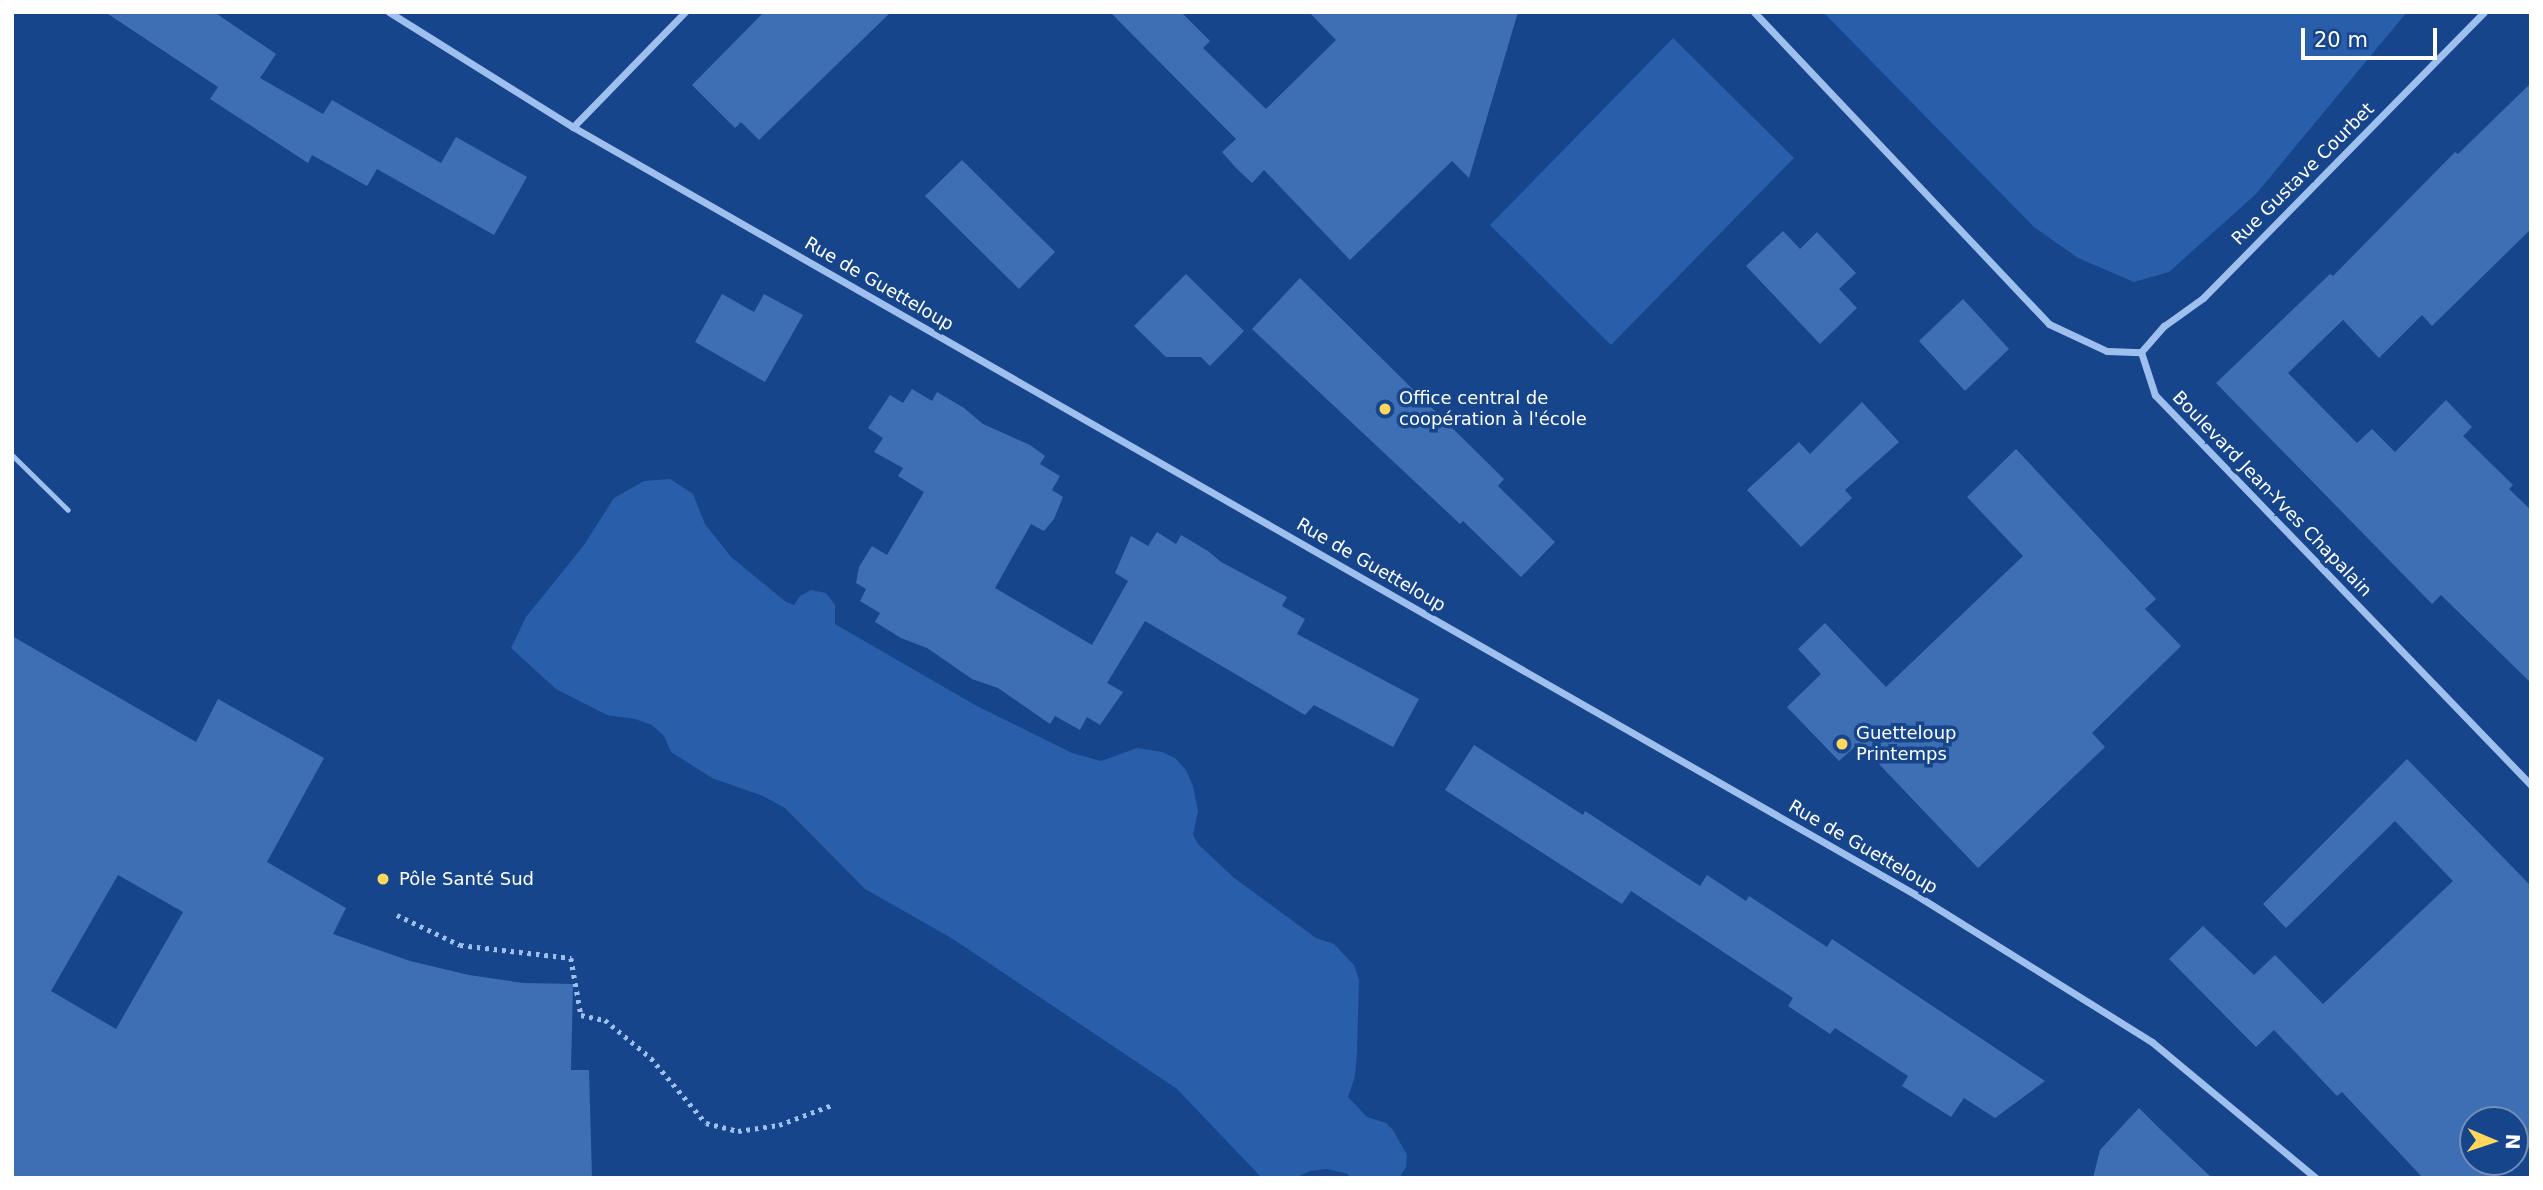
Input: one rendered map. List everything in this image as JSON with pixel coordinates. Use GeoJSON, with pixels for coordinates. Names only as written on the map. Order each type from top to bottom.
{"type":"FeatureCollection","features":[{"type":"Feature","properties":{"kind":"street","name":"Rue de Guetteloup"},"geometry":{"type":"LineString","coordinates":[[389,12],[573,127],[1916,895],[2152,1042],[2316,1178]]}},
{"type":"Feature","properties":{"kind":"street"},"geometry":{"type":"LineString","coordinates":[[573,127],[685,12]]}},
{"type":"Feature","properties":{"kind":"street"},"geometry":{"type":"LineString","coordinates":[[1754,12],[2049,324],[2107,351],[2141,352]]}},
{"type":"Feature","properties":{"kind":"street","name":"Rue Gustave Courbet"},"geometry":{"type":"LineString","coordinates":[[2141,352],[2164,326],[2203,298],[2484,12]]}},
{"type":"Feature","properties":{"kind":"street","name":"Boulevard Jean-Yves Chapalain"},"geometry":{"type":"LineString","coordinates":[[2141,352],[2155,395],[2531,785]]}},
{"type":"Feature","properties":{"kind":"lane"},"geometry":{"type":"LineString","coordinates":[[12,455],[68,510]]}},
{"type":"Feature","properties":{"kind":"path"},"geometry":{"type":"LineString","coordinates":[[397,915],[460,945],[571,958],[581,1015],[605,1020],[651,1058],[706,1123],[738,1131],[779,1125],[832,1105]]}},
{"type":"Feature","properties":{"kind":"shaded area"},"geometry":{"type":"Polygon","coordinates":[[[1823,12],[2407,12],[2256,194],[2169,272],[2134,282],[2078,258],[2034,227],[1823,12]]]}},
{"type":"Feature","properties":{"kind":"shaded area"},"geometry":{"type":"Polygon","coordinates":[[[1673,38],[1794,158],[1611,345],[1490,225],[1673,38]]]}},
{"type":"Feature","properties":{"kind":"shaded area"},"geometry":{"type":"Polygon","coordinates":[[[670,479],[693,494],[705,524],[731,557],[786,602],[794,605],[800,596],[811,590],[826,593],[835,605],[835,624],[975,705],[1072,753],[1101,761],[1137,748],[1162,752],[1175,758],[1186,770],[1193,786],[1198,811],[1193,835],[1198,844],[1233,877],[1316,938],[1334,944],[1354,965],[1359,980],[1357,1052],[1355,1076],[1348,1097],[1367,1117],[1386,1123],[1393,1130],[1407,1155],[1406,1167],[1399,1178],[1349,1178],[1348,1174],[1327,1169],[1310,1171],[1295,1178],[1262,1178],[1177,1089],[953,939],[865,889],[785,808],[763,796],[712,778],[671,752],[664,736],[652,725],[635,719],[607,715],[556,689],[511,648],[526,617],[584,545],[614,498],[644,481],[670,479]]]}},
{"type":"Feature","properties":{"kind":"building"},"geometry":{"type":"Polygon","coordinates":[[[105,12],[214,12],[276,54],[260,78],[323,114],[332,100],[441,163],[456,137],[527,177],[494,235],[377,169],[367,186],[312,155],[308,163],[210,99],[218,87],[105,12]]]}},
{"type":"Feature","properties":{"kind":"building"},"geometry":{"type":"Polygon","coordinates":[[[764,12],[891,12],[759,140],[741,122],[735,128],[692,85],[764,12]]]}},
{"type":"Feature","properties":{"kind":"building"},"geometry":{"type":"Polygon","coordinates":[[[1110,12],[1181,12],[1210,41],[1203,48],[1266,109],[1336,40],[1309,12],[1518,12],[1469,178],[1452,161],[1350,260],[1264,170],[1252,183],[1236,168],[1222,152],[1236,139],[1110,12]]]}},
{"type":"Feature","properties":{"kind":"building"},"geometry":{"type":"Polygon","coordinates":[[[2531,83],[2531,229],[2432,326],[2422,315],[2379,358],[2343,320],[2288,373],[2357,443],[2372,429],[2395,452],[2446,400],[2472,427],[2463,436],[2513,485],[2509,489],[2531,510],[2531,683],[2441,595],[2432,604],[2216,383],[2330,274],[2333,276],[2455,152],[2458,154],[2531,83]]]}},
{"type":"Feature","properties":{"kind":"building"},"geometry":{"type":"Polygon","coordinates":[[[962,160],[1055,252],[1019,289],[925,196],[962,160]]]}},
{"type":"Feature","properties":{"kind":"building"},"geometry":{"type":"Polygon","coordinates":[[[1783,231],[1800,249],[1817,232],[1856,273],[1839,289],[1857,308],[1820,344],[1746,266],[1783,231]]]}},
{"type":"Feature","properties":{"kind":"building"},"geometry":{"type":"Polygon","coordinates":[[[1186,274],[1244,331],[1210,366],[1201,357],[1166,357],[1134,326],[1186,274]]]}},
{"type":"Feature","properties":{"kind":"building","name":"Office central de coopération à l'école"},"geometry":{"type":"Polygon","coordinates":[[[1300,278],[1504,479],[1498,486],[1555,542],[1521,577],[1463,521],[1460,524],[1252,329],[1300,278]]]}},
{"type":"Feature","properties":{"kind":"building"},"geometry":{"type":"Polygon","coordinates":[[[722,294],[754,312],[764,294],[803,315],[765,382],[695,342],[722,294]]]}},
{"type":"Feature","properties":{"kind":"building"},"geometry":{"type":"Polygon","coordinates":[[[1963,299],[2009,349],[1965,391],[1919,341],[1963,299]]]}},
{"type":"Feature","properties":{"kind":"building"},"geometry":{"type":"Polygon","coordinates":[[[912,389],[932,401],[937,392],[964,408],[983,424],[1030,445],[1045,456],[1040,464],[1060,476],[1052,490],[1063,497],[1054,519],[1044,531],[1031,524],[995,588],[1092,645],[1128,581],[1115,573],[1131,536],[1148,546],[1157,532],[1176,544],[1181,535],[1221,562],[1287,597],[1282,606],[1305,619],[1297,634],[1419,699],[1393,747],[1314,705],[1305,715],[1145,621],[1107,683],[1123,692],[1100,725],[1087,717],[1080,730],[1055,716],[1050,724],[998,688],[972,679],[927,648],[901,638],[875,622],[880,613],[860,601],[866,589],[856,583],[859,567],[872,546],[887,555],[924,492],[898,476],[903,468],[874,452],[883,438],[868,428],[890,395],[903,403],[912,389]]]}},
{"type":"Feature","properties":{"kind":"building"},"geometry":{"type":"Polygon","coordinates":[[[1862,402],[1899,442],[1845,490],[1852,498],[1801,547],[1747,490],[1799,442],[1810,454],[1862,402]]]}},
{"type":"Feature","properties":{"kind":"building"},"geometry":{"type":"Polygon","coordinates":[[[2016,449],[2156,599],[2145,609],[2181,646],[2092,733],[2105,747],[1978,868],[1859,743],[1839,761],[1787,707],[1821,674],[1798,649],[1825,623],[1886,687],[2023,556],[1967,497],[2016,449]]]}},
{"type":"Feature","properties":{"kind":"building"},"geometry":{"type":"Polygon","coordinates":[[[12,636],[196,742],[218,699],[324,758],[267,862],[346,908],[333,934],[410,961],[469,975],[523,983],[573,984],[571,1070],[589,1070],[592,1178],[12,1178],[12,636]],[[118,875],[51,991],[116,1029],[183,912],[118,875]]]}},
{"type":"Feature","properties":{"kind":"building"},"geometry":{"type":"Polygon","coordinates":[[[1474,745],[1583,815],[1585,811],[1700,886],[1707,875],[1746,901],[1749,896],[1827,947],[1832,939],[2045,1081],[1995,1118],[1964,1098],[1951,1117],[1902,1086],[1908,1076],[1835,1028],[1830,1034],[1788,1006],[1793,998],[1631,891],[1622,904],[1445,790],[1474,745]]]}},
{"type":"Feature","properties":{"kind":"building"},"geometry":{"type":"Polygon","coordinates":[[[2407,759],[2531,886],[2531,1146],[2529,1148],[2529,1106],[2459,1106],[2459,1176],[2499,1176],[2423,1178],[2342,1092],[2337,1096],[2274,1030],[2256,1047],[2169,959],[2203,926],[2254,975],[2275,955],[2323,1004],[2453,881],[2395,821],[2286,928],[2263,904],[2407,759]]]}},
{"type":"Feature","properties":{"kind":"building"},"geometry":{"type":"Polygon","coordinates":[[[2139,1108],[2212,1178],[2093,1178],[2100,1150],[2139,1108]]]}},
{"type":"Feature","properties":{"kind":"place","name":"Office central de coopération à l'école"},"geometry":{"type":"Point","coordinates":[1385,409]}},
{"type":"Feature","properties":{"kind":"place","name":"Guetteloup Printemps"},"geometry":{"type":"Point","coordinates":[1842,744]}},
{"type":"Feature","properties":{"kind":"place","name":"Pôle Santé Sud"},"geometry":{"type":"Point","coordinates":[383,879]}}]}
